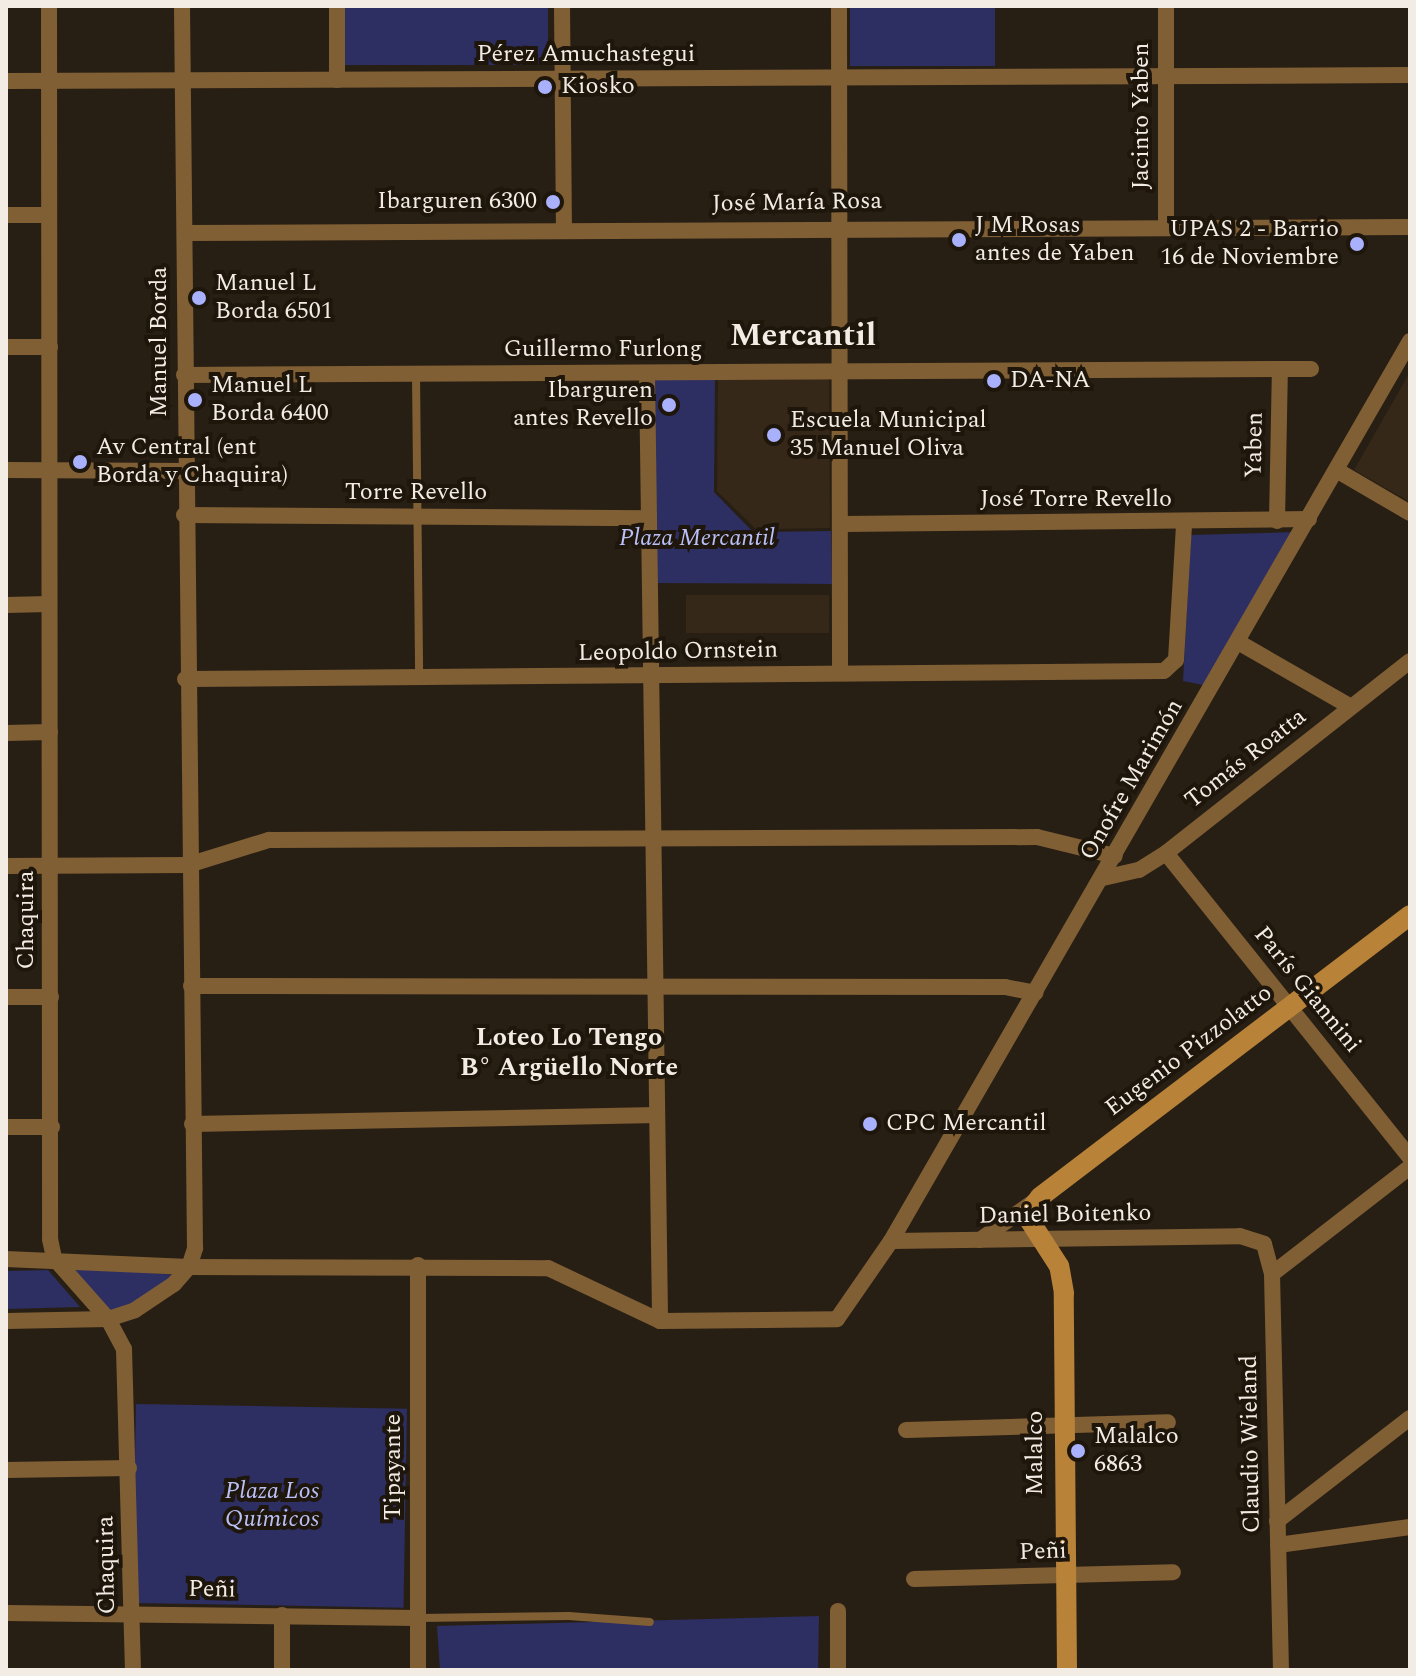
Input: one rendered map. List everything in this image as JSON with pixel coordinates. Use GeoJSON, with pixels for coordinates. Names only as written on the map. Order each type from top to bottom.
{"type":"FeatureCollection","features":[{"type":"Feature","properties":{"kind":"main road","name":"Eugenio Pizzolatto"},"geometry":{"type":"LineString","coordinates":[[1040,1197],[1410,915]]}},
{"type":"Feature","properties":{"kind":"main road"},"geometry":{"type":"LineString","coordinates":[[1040,1197],[1030,1210],[1030,1221],[1045,1239]]}},
{"type":"Feature","properties":{"kind":"main road","name":"Malalco"},"geometry":{"type":"LineString","coordinates":[[1045,1239],[1059,1266],[1064,1293],[1061,1428],[1067,1670]]}},
{"type":"Feature","properties":{"kind":"street","name":"Chaquira"},"geometry":{"type":"LineString","coordinates":[[49,6],[54,1258],[108,1319],[124,1349],[133,1670]]}},
{"type":"Feature","properties":{"kind":"street","name":"Manuel Borda"},"geometry":{"type":"LineString","coordinates":[[182,6],[188,865]]}},
{"type":"Feature","properties":{"kind":"street"},"geometry":{"type":"LineString","coordinates":[[337,6],[337,80]]}},
{"type":"Feature","properties":{"kind":"street"},"geometry":{"type":"LineString","coordinates":[[562,6],[564,230]]}},
{"type":"Feature","properties":{"kind":"street"},"geometry":{"type":"LineString","coordinates":[[839,6],[838,371],[843,524],[840,672]]}},
{"type":"Feature","properties":{"kind":"street","name":"Jacinto Yaben"},"geometry":{"type":"LineString","coordinates":[[1166,6],[1166,225]]}},
{"type":"Feature","properties":{"kind":"street","name":"Pérez Amuchastegui"},"geometry":{"type":"LineString","coordinates":[[6,81],[1410,75]]}},
{"type":"Feature","properties":{"kind":"street"},"geometry":{"type":"LineString","coordinates":[[6,215],[49,215]]}},
{"type":"Feature","properties":{"kind":"street","name":"José María Rosa"},"geometry":{"type":"LineString","coordinates":[[185,233],[837,226],[1410,227]]}},
{"type":"Feature","properties":{"kind":"street","name":"Onofre Marimón"},"geometry":{"type":"LineString","coordinates":[[660,1321],[837,1319],[891,1241],[1338,471],[1410,341]]}},
{"type":"Feature","properties":{"kind":"street"},"geometry":{"type":"LineString","coordinates":[[6,347],[50,347]]}},
{"type":"Feature","properties":{"kind":"street","name":"Guillermo Furlong"},"geometry":{"type":"LineString","coordinates":[[184,375],[1311,369]]}},
{"type":"Feature","properties":{"kind":"street","name":"Yaben"},"geometry":{"type":"LineString","coordinates":[[1277,521],[1280,371]]}},
{"type":"Feature","properties":{"kind":"street"},"geometry":{"type":"LineString","coordinates":[[6,1259],[54,1258],[189,1267],[418,1265],[548,1268],[660,1321],[647,374]]}},
{"type":"Feature","properties":{"kind":"street"},"geometry":{"type":"LineString","coordinates":[[6,470],[184,471]]}},
{"type":"Feature","properties":{"kind":"street"},"geometry":{"type":"LineString","coordinates":[[1338,471],[1410,513]]}},
{"type":"Feature","properties":{"kind":"street","name":"Torre Revello"},"geometry":{"type":"LineString","coordinates":[[184,515],[648,518]]}},
{"type":"Feature","properties":{"kind":"street","name":"José Torre Revello"},"geometry":{"type":"LineString","coordinates":[[843,524],[1184,524],[1309,519]]}},
{"type":"Feature","properties":{"kind":"street","name":"Leopoldo Ornstein"},"geometry":{"type":"LineString","coordinates":[[185,679],[650,678],[1171,668],[1176,660],[1184,524]]}},
{"type":"Feature","properties":{"kind":"street"},"geometry":{"type":"LineString","coordinates":[[6,605],[49,604]]}},
{"type":"Feature","properties":{"kind":"street"},"geometry":{"type":"LineString","coordinates":[[1238,642],[1351,707]]}},
{"type":"Feature","properties":{"kind":"street","name":"Tomás Roatta"},"geometry":{"type":"LineString","coordinates":[[1103,878],[1139,870],[1166,853],[1410,661]]}},
{"type":"Feature","properties":{"kind":"street"},"geometry":{"type":"LineString","coordinates":[[6,733],[50,732]]}},
{"type":"Feature","properties":{"kind":"street"},"geometry":{"type":"LineString","coordinates":[[6,866],[188,865],[269,840],[1037,837],[1115,856]]}},
{"type":"Feature","properties":{"kind":"street","name":"París Giannini"},"geometry":{"type":"LineString","coordinates":[[1166,853],[1410,1158]]}},
{"type":"Feature","properties":{"kind":"street"},"geometry":{"type":"LineString","coordinates":[[6,1321],[108,1319],[159,1296],[189,1267],[195,1248],[188,865]]}},
{"type":"Feature","properties":{"kind":"street"},"geometry":{"type":"LineString","coordinates":[[191,986],[655,984],[1005,987],[1035,993]]}},
{"type":"Feature","properties":{"kind":"street"},"geometry":{"type":"LineString","coordinates":[[6,997],[51,997]]}},
{"type":"Feature","properties":{"kind":"street"},"geometry":{"type":"LineString","coordinates":[[192,1124],[657,1115]]}},
{"type":"Feature","properties":{"kind":"street"},"geometry":{"type":"LineString","coordinates":[[6,1127],[52,1127]]}},
{"type":"Feature","properties":{"kind":"street"},"geometry":{"type":"LineString","coordinates":[[1272,1274],[1410,1167]]}},
{"type":"Feature","properties":{"kind":"street"},"geometry":{"type":"LineString","coordinates":[[979,1240],[1040,1197]]}},
{"type":"Feature","properties":{"kind":"street","name":"Daniel Boitenko"},"geometry":{"type":"LineString","coordinates":[[891,1241],[1240,1236]]}},
{"type":"Feature","properties":{"kind":"street","name":"Claudio Wieland"},"geometry":{"type":"LineString","coordinates":[[1240,1236],[1264,1244],[1272,1274],[1281,1670]]}},
{"type":"Feature","properties":{"kind":"street","name":"Tipayante"},"geometry":{"type":"LineString","coordinates":[[418,1265],[418,1670]]}},
{"type":"Feature","properties":{"kind":"street"},"geometry":{"type":"LineString","coordinates":[[1277,1521],[1410,1418]]}},
{"type":"Feature","properties":{"kind":"street"},"geometry":{"type":"LineString","coordinates":[[906,1430],[1061,1428],[1168,1422]]}},
{"type":"Feature","properties":{"kind":"street"},"geometry":{"type":"LineString","coordinates":[[6,1470],[129,1468]]}},
{"type":"Feature","properties":{"kind":"street"},"geometry":{"type":"LineString","coordinates":[[1278,1545],[1410,1527]]}},
{"type":"Feature","properties":{"kind":"street","name":"Peñi"},"geometry":{"type":"LineString","coordinates":[[914,1579],[1173,1572]]}},
{"type":"Feature","properties":{"kind":"street"},"geometry":{"type":"LineString","coordinates":[[838,1611],[838,1670]]}},
{"type":"Feature","properties":{"kind":"street","name":"Peñi"},"geometry":{"type":"LineString","coordinates":[[6,1613],[132,1612],[417,1618]]}},
{"type":"Feature","properties":{"kind":"street"},"geometry":{"type":"LineString","coordinates":[[282,1615],[282,1670]]}},
{"type":"Feature","properties":{"kind":"lane"},"geometry":{"type":"LineString","coordinates":[[416,375],[419,677]]}},
{"type":"Feature","properties":{"kind":"lane"},"geometry":{"type":"LineString","coordinates":[[417,1618],[569,1616],[650,1622]]}},
{"type":"Feature","properties":{"kind":"shaded area"},"geometry":{"type":"Polygon","coordinates":[[[1410,372],[1410,502],[1354,470],[1410,372]]]}},
{"type":"Feature","properties":{"kind":"shaded area","name":"Escuela Municipal 35 Manuel Oliva"},"geometry":{"type":"Polygon","coordinates":[[[829,378],[830,528],[756,529],[717,491],[718,380],[829,378]]]}},
{"type":"Feature","properties":{"kind":"shaded area"},"geometry":{"type":"Polygon","coordinates":[[[686,595],[829,595],[829,633],[686,633],[686,595]]]}},
{"type":"Feature","properties":{"kind":"green space"},"geometry":{"type":"Polygon","coordinates":[[[340,6],[548,6],[548,65],[340,65],[340,6]]]}},
{"type":"Feature","properties":{"kind":"green space"},"geometry":{"type":"Polygon","coordinates":[[[850,6],[995,6],[995,66],[850,66],[850,6]]]}},
{"type":"Feature","properties":{"kind":"green space","name":"Plaza Mercantil"},"geometry":{"type":"Polygon","coordinates":[[[715,378],[714,492],[753,532],[831,531],[832,584],[652,583],[651,379],[715,378]]]}},
{"type":"Feature","properties":{"kind":"green space"},"geometry":{"type":"Polygon","coordinates":[[[1300,532],[1213,687],[1183,681],[1191,535],[1300,532]]]}},
{"type":"Feature","properties":{"kind":"green space"},"geometry":{"type":"Polygon","coordinates":[[[66,1266],[175,1275],[156,1291],[108,1314],[66,1266]]]}},
{"type":"Feature","properties":{"kind":"green space"},"geometry":{"type":"Polygon","coordinates":[[[48,1270],[80,1307],[6,1309],[6,1271],[48,1270]]]}},
{"type":"Feature","properties":{"kind":"green space","name":"Plaza Los Químicos"},"geometry":{"type":"Polygon","coordinates":[[[136,1404],[407,1409],[403,1608],[133,1603],[136,1404]]]}},
{"type":"Feature","properties":{"kind":"green space"},"geometry":{"type":"Polygon","coordinates":[[[819,1616],[818,1670],[440,1670],[437,1626],[819,1616]]]}},
{"type":"Feature","properties":{"kind":"place","name":"Kiosko"},"geometry":{"type":"Point","coordinates":[545,87]}},
{"type":"Feature","properties":{"kind":"place","name":"Ibarguren 6300"},"geometry":{"type":"Point","coordinates":[553,202]}},
{"type":"Feature","properties":{"kind":"place","name":"J M Rosas antes de Yaben"},"geometry":{"type":"Point","coordinates":[959,240]}},
{"type":"Feature","properties":{"kind":"place","name":"UPAS 2 - Barrio 16 de Noviembre"},"geometry":{"type":"Point","coordinates":[1357,244]}},
{"type":"Feature","properties":{"kind":"place","name":"Manuel L Borda 6501"},"geometry":{"type":"Point","coordinates":[199,298]}},
{"type":"Feature","properties":{"kind":"place","name":"DA-NA"},"geometry":{"type":"Point","coordinates":[994,381]}},
{"type":"Feature","properties":{"kind":"place","name":"Manuel L Borda 6400"},"geometry":{"type":"Point","coordinates":[195,400]}},
{"type":"Feature","properties":{"kind":"place","name":"Ibarguren antes Revello"},"geometry":{"type":"Point","coordinates":[669,405]}},
{"type":"Feature","properties":{"kind":"place","name":"Escuela Municipal 35 Manuel Oliva"},"geometry":{"type":"Point","coordinates":[774,435]}},
{"type":"Feature","properties":{"kind":"place","name":"Av Central (ent Borda y Chaquira)"},"geometry":{"type":"Point","coordinates":[80,462]}},
{"type":"Feature","properties":{"kind":"place","name":"CPC Mercantil"},"geometry":{"type":"Point","coordinates":[870,1124]}},
{"type":"Feature","properties":{"kind":"place","name":"Malalco 6863"},"geometry":{"type":"Point","coordinates":[1078,1451]}},
{"type":"Feature","properties":{"kind":"district","name":"Mercantil"},"geometry":{"type":"Point","coordinates":[803,336]}},
{"type":"Feature","properties":{"kind":"district","name":"Loteo Lo Tengo B° Argüello Norte"},"geometry":{"type":"Point","coordinates":[569,1053]}}]}
